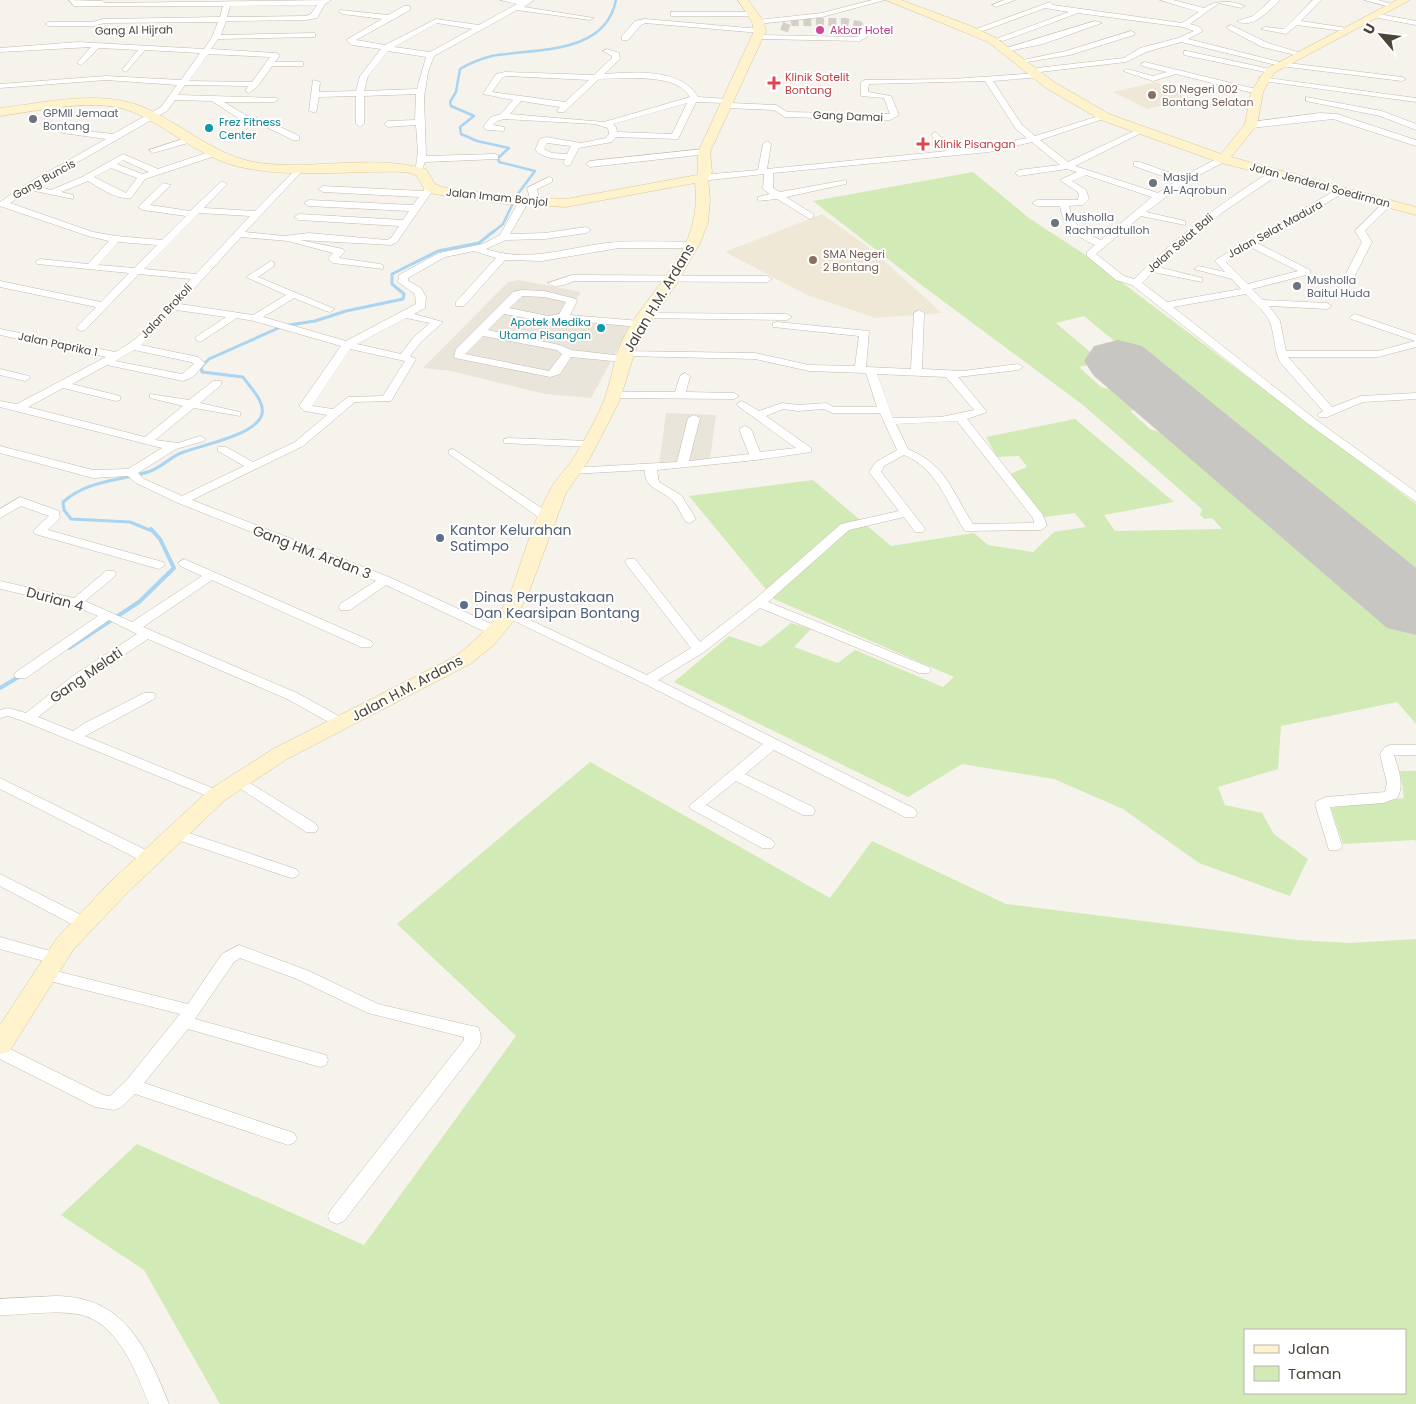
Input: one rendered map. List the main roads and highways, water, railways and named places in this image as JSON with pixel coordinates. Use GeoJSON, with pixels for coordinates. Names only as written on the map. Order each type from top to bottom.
{"type":"FeatureCollection","features":[{"type":"Feature","properties":{"kind":"waterway"},"geometry":{"type":"LineString","coordinates":[[492,233],[503,224],[517,195],[535,171],[499,162],[498,158],[509,148],[477,141],[461,134],[460,127],[474,116],[451,106],[450,102],[456,92],[460,69],[475,61],[492,56],[547,50],[583,40],[598,31],[609,18],[616,0]]}},
{"type":"Feature","properties":{"kind":"waterway"},"geometry":{"type":"LineString","coordinates":[[152,531],[130,522],[71,519],[64,510],[63,502],[93,485],[153,470],[181,453],[239,434],[258,422],[262,414],[261,404],[243,377],[202,372],[201,367],[209,359],[283,326],[315,321],[346,311],[403,299],[404,294],[392,284],[392,274],[438,251],[479,243],[494,231]]}},
{"type":"Feature","properties":{"kind":"waterway"},"geometry":{"type":"LineString","coordinates":[[69,648],[139,602],[174,568],[160,539],[151,529]]}},
{"type":"Feature","properties":{"kind":"waterway"},"geometry":{"type":"LineString","coordinates":[[0,688],[20,676]]}},
{"type":"Feature","properties":{"kind":"tunnel"},"geometry":{"type":"LineString","coordinates":[[784,31],[787,23],[792,22],[844,22],[859,25],[863,30]]}},
{"type":"Feature","properties":{"kind":"place","name":"Akbar Hotel"},"geometry":{"type":"Point","coordinates":[820,30]}},
{"type":"Feature","properties":{"kind":"place","name":"Klinik Satelit Bontang"},"geometry":{"type":"Point","coordinates":[774,83]}},
{"type":"Feature","properties":{"kind":"place","name":"SD Negeri 002 Bontang Selatan"},"geometry":{"type":"Point","coordinates":[1152,95]}},
{"type":"Feature","properties":{"kind":"place","name":"GPMII Jemaat Bontang"},"geometry":{"type":"Point","coordinates":[33,119]}},
{"type":"Feature","properties":{"kind":"place","name":"Frez Fitness Center"},"geometry":{"type":"Point","coordinates":[209,128]}},
{"type":"Feature","properties":{"kind":"place","name":"Klinik Pisangan"},"geometry":{"type":"Point","coordinates":[923,144]}},
{"type":"Feature","properties":{"kind":"place","name":"Masjid Al-Aqrobun"},"geometry":{"type":"Point","coordinates":[1153,183]}},
{"type":"Feature","properties":{"kind":"place","name":"Musholla Rachmadtulloh"},"geometry":{"type":"Point","coordinates":[1055,223]}},
{"type":"Feature","properties":{"kind":"place","name":"SMA Negeri 2 Bontang"},"geometry":{"type":"Point","coordinates":[813,260]}},
{"type":"Feature","properties":{"kind":"place","name":"Musholla Baitul Huda"},"geometry":{"type":"Point","coordinates":[1297,286]}},
{"type":"Feature","properties":{"kind":"place","name":"Apotek Medika Utama Pisangan"},"geometry":{"type":"Point","coordinates":[601,328]}},
{"type":"Feature","properties":{"kind":"place","name":"Kantor Kelurahan Satimpo"},"geometry":{"type":"Point","coordinates":[440,538]}},
{"type":"Feature","properties":{"kind":"place","name":"Dinas Perpustakaan Dan Kearsipan Bontang"},"geometry":{"type":"Point","coordinates":[464,605]}}]}
